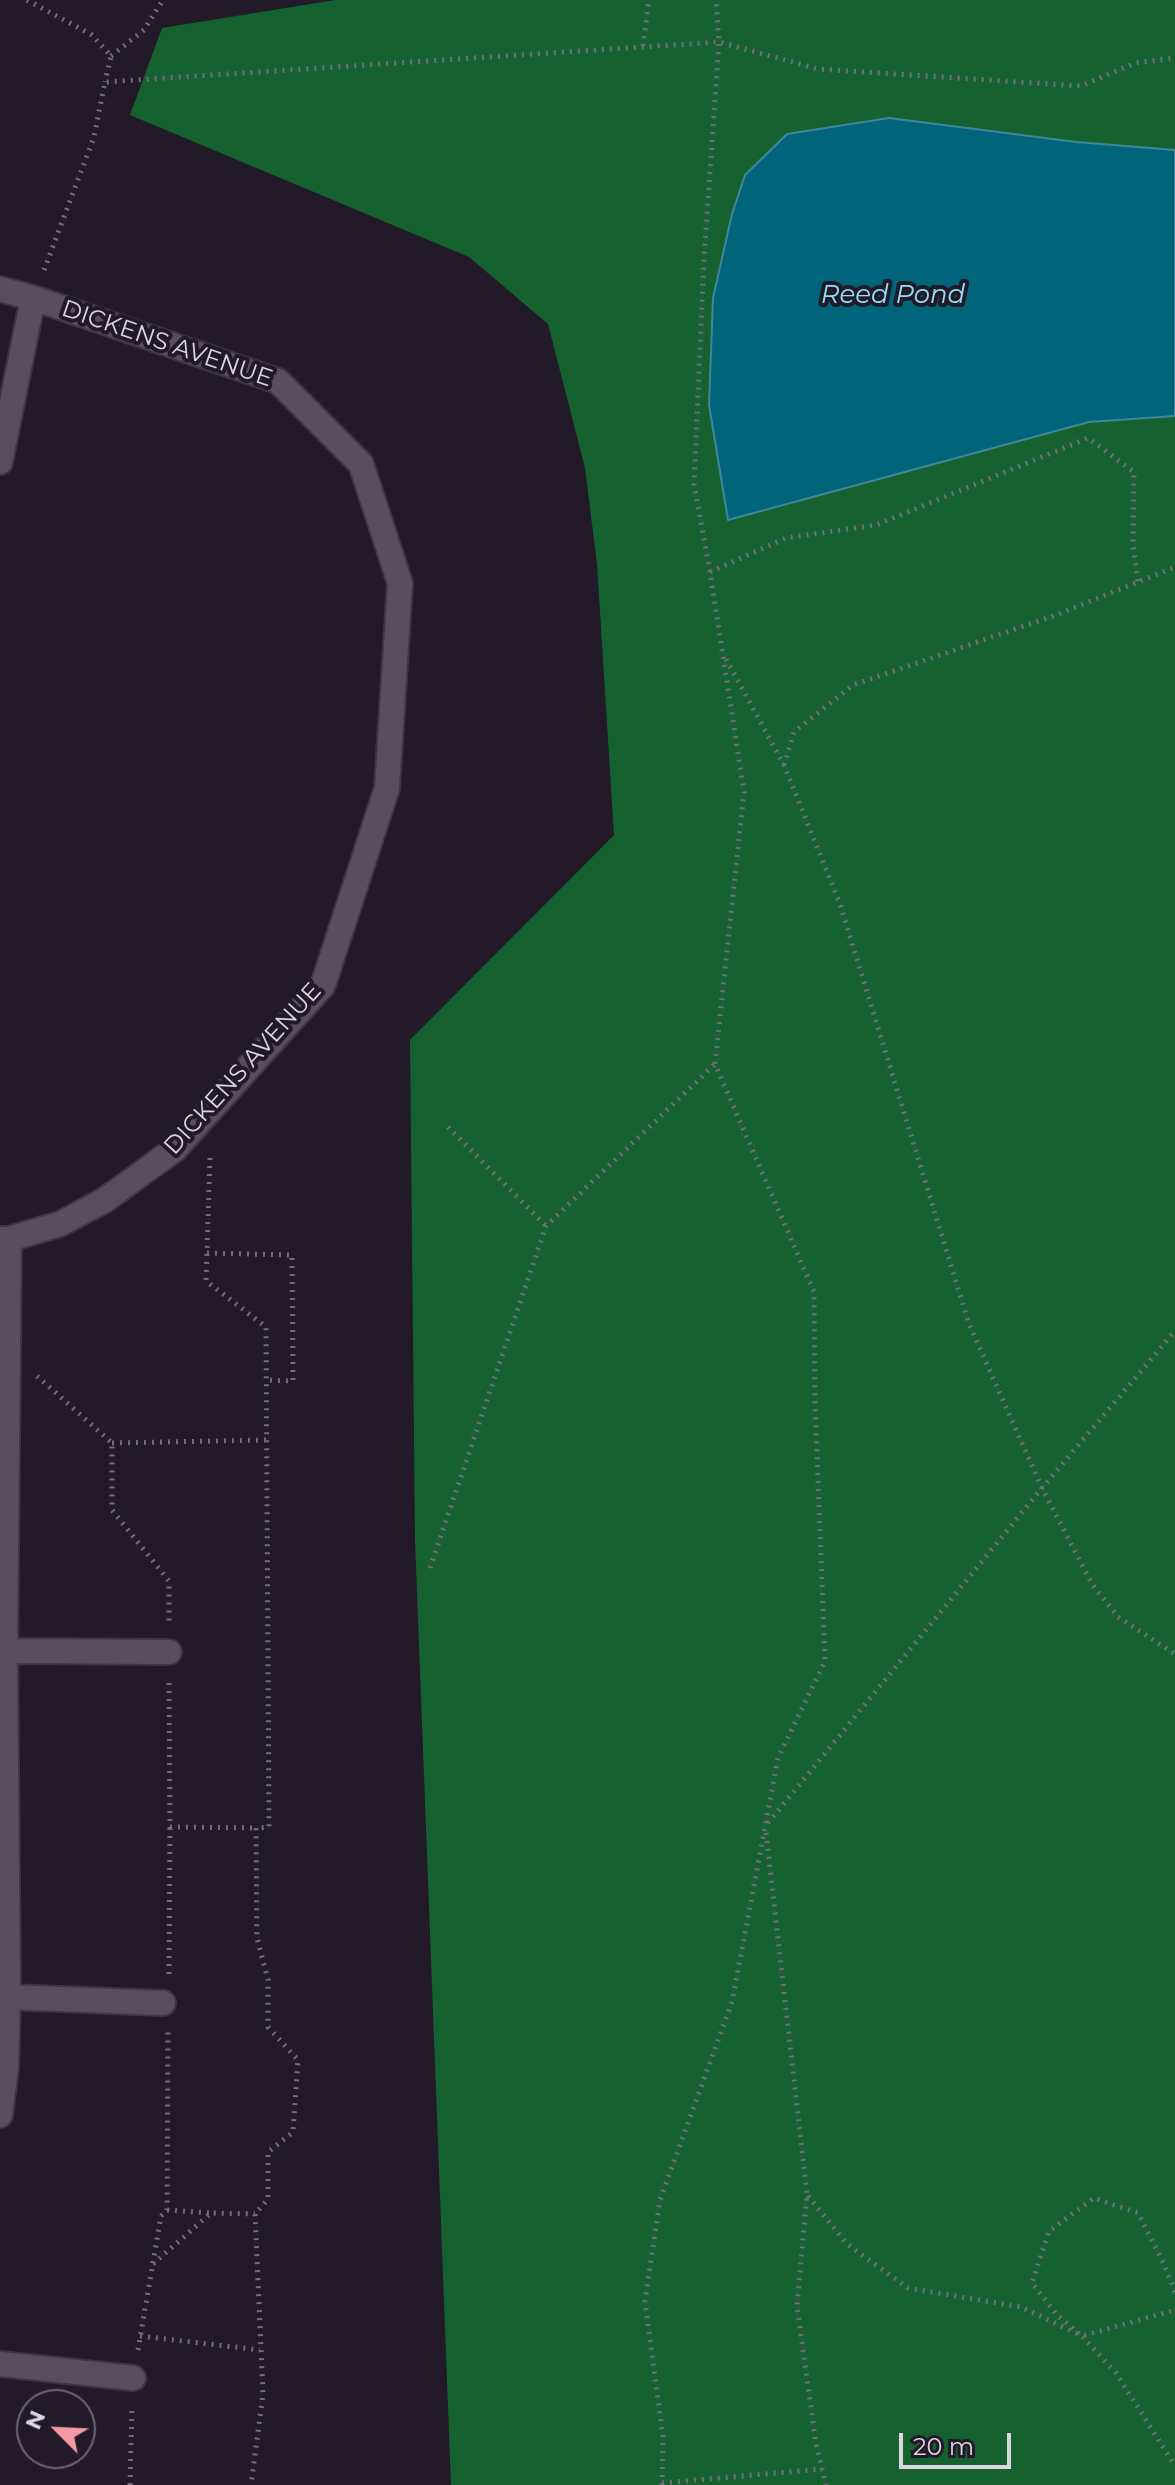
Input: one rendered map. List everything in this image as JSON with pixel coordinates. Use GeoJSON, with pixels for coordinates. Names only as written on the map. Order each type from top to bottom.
{"type":"FeatureCollection","features":[{"type":"Feature","properties":{"kind":"street","name":"DICKENS AVENUE"},"geometry":{"type":"LineString","coordinates":[[0,289],[278,381],[361,464],[400,583],[387,788],[323,985],[175,1149],[105,1200],[60,1224],[4,1239]]}},
{"type":"Feature","properties":{"kind":"street"},"geometry":{"type":"LineString","coordinates":[[0,462],[33,298]]}},
{"type":"Feature","properties":{"kind":"street"},"geometry":{"type":"LineString","coordinates":[[0,2115],[6,2068],[8,1997],[5,1651],[8,1350],[4,1239]]}},
{"type":"Feature","properties":{"kind":"street"},"geometry":{"type":"LineString","coordinates":[[5,1651],[169,1652]]}},
{"type":"Feature","properties":{"kind":"street"},"geometry":{"type":"LineString","coordinates":[[8,1997],[167,2003]]}},
{"type":"Feature","properties":{"kind":"street"},"geometry":{"type":"LineString","coordinates":[[0,2364],[133,2378]]}},
{"type":"Feature","properties":{"kind":"path"},"geometry":{"type":"LineString","coordinates":[[27,0],[92,35],[111,56]]}},
{"type":"Feature","properties":{"kind":"path"},"geometry":{"type":"LineString","coordinates":[[33,298],[94,137],[111,56],[144,30],[163,0]]}},
{"type":"Feature","properties":{"kind":"path"},"geometry":{"type":"LineString","coordinates":[[643,46],[649,0]]}},
{"type":"Feature","properties":{"kind":"path"},"geometry":{"type":"LineString","coordinates":[[716,0],[719,42],[704,258],[694,484],[744,792],[715,1064],[814,1292],[825,1661],[778,1758],[732,2002],[660,2200],[645,2301],[663,2437],[662,2484],[822,2469]]}},
{"type":"Feature","properties":{"kind":"path"},"geometry":{"type":"LineString","coordinates":[[105,82],[719,42],[818,69],[1081,86],[1135,63],[1175,58]]}},
{"type":"Feature","properties":{"kind":"path"},"geometry":{"type":"LineString","coordinates":[[710,572],[786,538],[876,525],[1088,438],[1134,472],[1133,544],[1138,582]]}},
{"type":"Feature","properties":{"kind":"path"},"geometry":{"type":"LineString","coordinates":[[784,765],[794,732],[853,685],[1056,615],[1175,567]]}},
{"type":"Feature","properties":{"kind":"path"},"geometry":{"type":"LineString","coordinates":[[724,655],[784,765],[840,904],[969,1324],[1042,1488],[1092,1584],[1118,1617],[1175,1654]]}},
{"type":"Feature","properties":{"kind":"path"},"geometry":{"type":"LineString","coordinates":[[430,1568],[546,1226],[715,1064]]}},
{"type":"Feature","properties":{"kind":"path"},"geometry":{"type":"LineString","coordinates":[[170,1827],[269,1827],[266,1327],[206,1281],[212,1109]]}},
{"type":"Feature","properties":{"kind":"path"},"geometry":{"type":"LineString","coordinates":[[448,1127],[546,1226]]}},
{"type":"Feature","properties":{"kind":"path"},"geometry":{"type":"LineString","coordinates":[[207,1253],[292,1255],[293,1381],[265,1380]]}},
{"type":"Feature","properties":{"kind":"path"},"geometry":{"type":"LineString","coordinates":[[826,2485],[816,2444],[797,2306],[807,2194],[765,1826],[1175,1331]]}},
{"type":"Feature","properties":{"kind":"path"},"geometry":{"type":"LineString","coordinates":[[8,1350],[112,1443],[266,1440]]}},
{"type":"Feature","properties":{"kind":"path"},"geometry":{"type":"LineString","coordinates":[[112,1443],[112,1510],[169,1581],[167,2210],[161,2216],[133,2378],[130,2485]]}},
{"type":"Feature","properties":{"kind":"path"},"geometry":{"type":"LineString","coordinates":[[251,2485],[263,2394],[255,2214],[268,2199],[268,2152],[293,2132],[298,2060],[268,2027],[268,1980],[257,1938],[256,1828]]}},
{"type":"Feature","properties":{"kind":"path"},"geometry":{"type":"LineString","coordinates":[[807,2194],[847,2244],[908,2288],[1021,2307],[1082,2336],[1175,2310]]}},
{"type":"Feature","properties":{"kind":"path"},"geometry":{"type":"LineString","coordinates":[[1175,2292],[1138,2213],[1094,2198],[1049,2231],[1032,2283],[1057,2315],[1082,2336],[1116,2373],[1175,2466]]}},
{"type":"Feature","properties":{"kind":"path"},"geometry":{"type":"LineString","coordinates":[[167,2210],[255,2214]]}},
{"type":"Feature","properties":{"kind":"path"},"geometry":{"type":"LineString","coordinates":[[153,2265],[211,2213]]}},
{"type":"Feature","properties":{"kind":"path"},"geometry":{"type":"LineString","coordinates":[[140,2336],[260,2350]]}},
{"type":"Feature","properties":{"kind":"green space"},"geometry":{"type":"Polygon","coordinates":[[[335,0],[1175,0],[1175,150],[1076,142],[745,175],[732,214],[713,298],[709,405],[728,520],[1089,422],[1175,416],[1175,2485],[451,2485],[415,1539],[410,1040],[614,835],[597,564],[585,468],[548,324],[469,257],[130,115],[162,28],[335,0]]]}},
{"type":"Feature","properties":{"kind":"water","name":"Reed Pond"},"geometry":{"type":"Polygon","coordinates":[[[889,118],[1076,142],[1175,150],[1175,416],[1089,422],[728,520],[709,405],[713,298],[732,214],[745,175],[787,134],[889,118]]]}}]}
